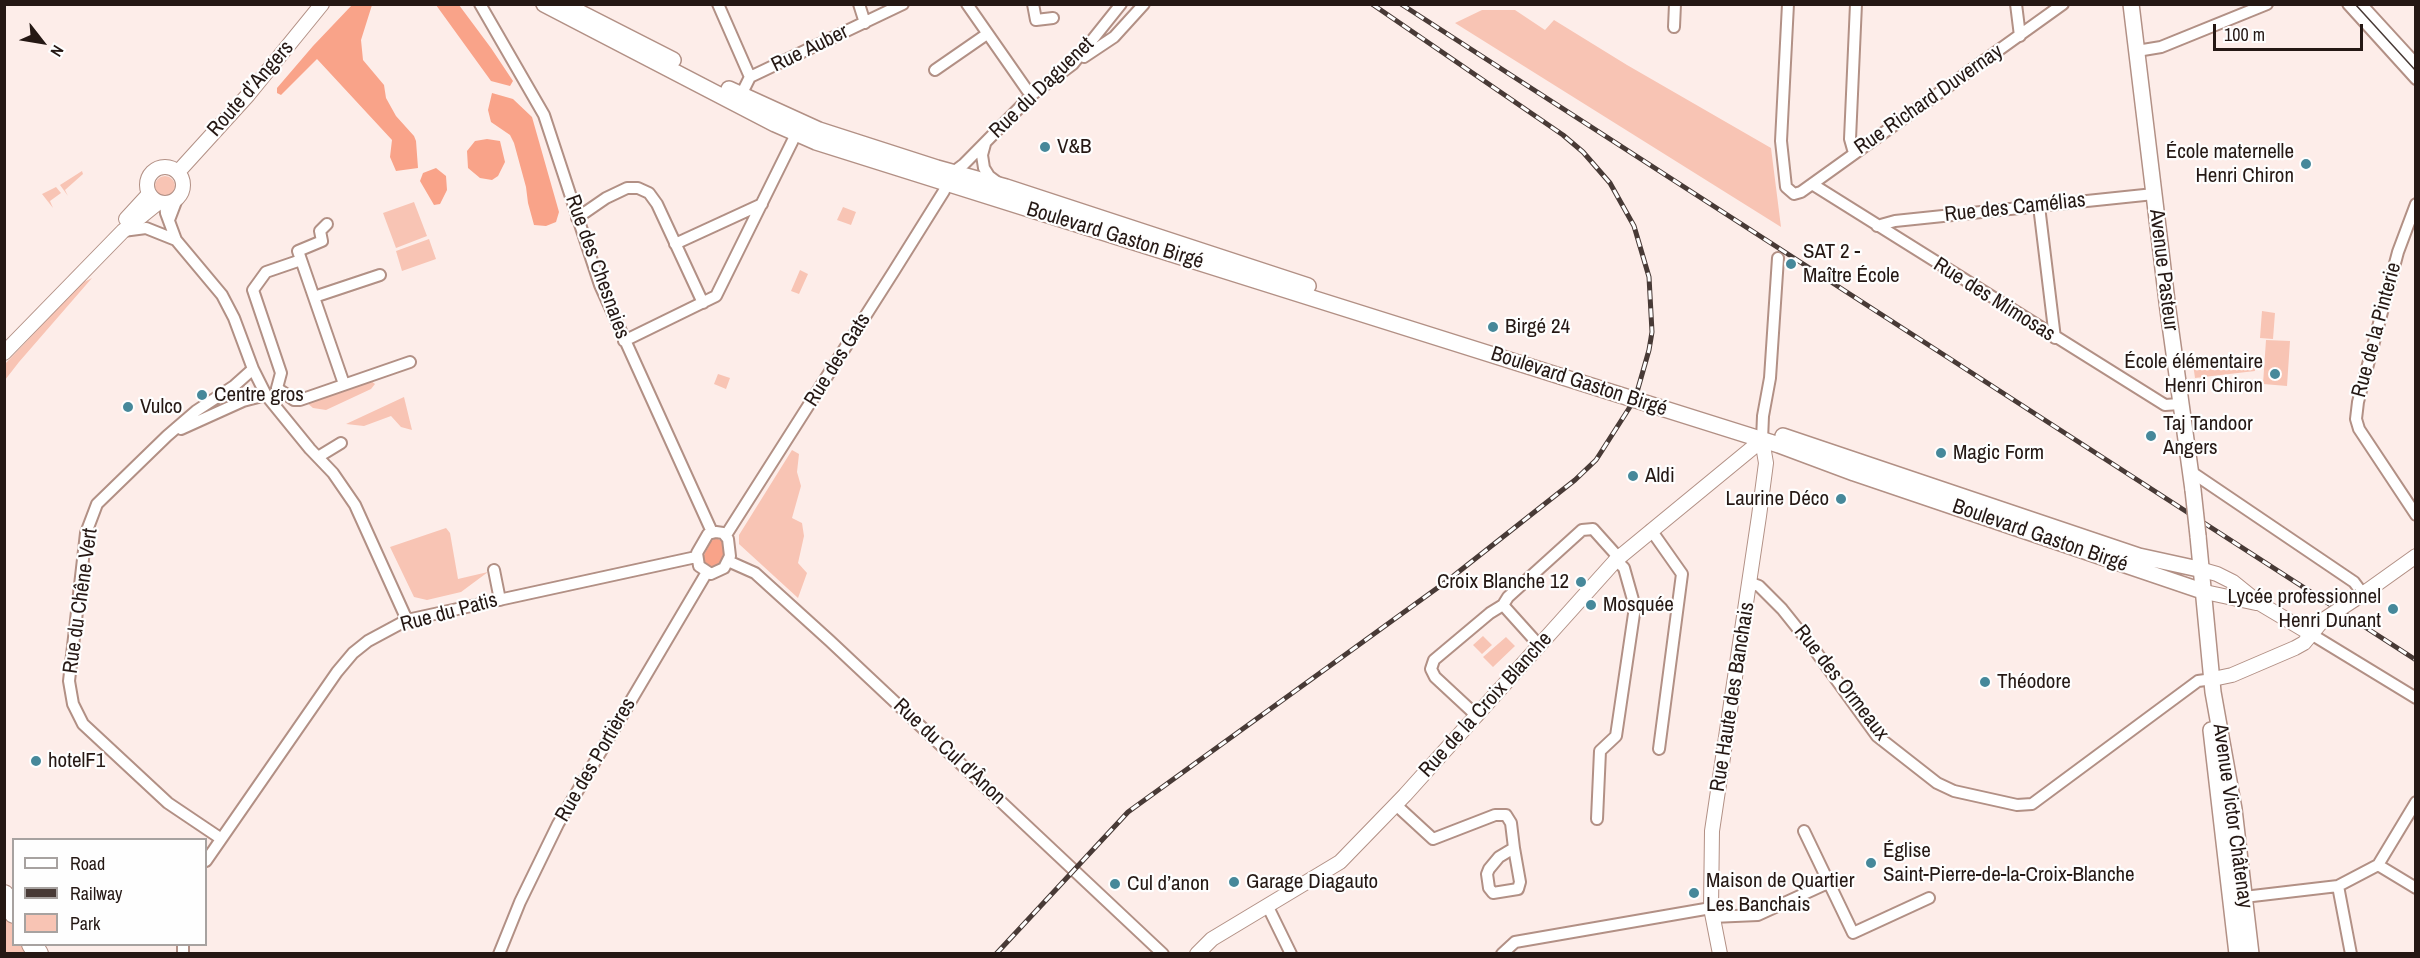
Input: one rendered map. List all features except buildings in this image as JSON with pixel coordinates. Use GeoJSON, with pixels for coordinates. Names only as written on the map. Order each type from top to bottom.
{"type":"FeatureCollection","features":[{"type":"Feature","properties":{"kind":"highway"},"geometry":{"type":"LineString","coordinates":[[4,895],[12,909]]}},
{"type":"Feature","properties":{"kind":"main road","name":"Boulevard Gaston Birgé"},"geometry":{"type":"LineString","coordinates":[[544,4],[799,128]]}},
{"type":"Feature","properties":{"kind":"main road","name":"Boulevard Gaston Birgé"},"geometry":{"type":"LineString","coordinates":[[566,4],[741,95],[799,128],[816,142],[950,178],[2139,556],[2203,570]]}},
{"type":"Feature","properties":{"kind":"main road","name":"Avenue Pasteur"},"geometry":{"type":"LineString","coordinates":[[2132,4],[2180,404],[2203,570]]}},
{"type":"Feature","properties":{"kind":"main road","name":"Boulevard Gaston Birgé"},"geometry":{"type":"LineString","coordinates":[[950,178],[1006,188],[1762,435],[2205,592]]}},
{"type":"Feature","properties":{"kind":"main road","name":"Avenue Victor Châtenay"},"geometry":{"type":"LineString","coordinates":[[2203,570],[2213,679],[2234,809],[2251,954]]}},
{"type":"Feature","properties":{"kind":"main road","name":"Avenue Victor Châtenay"},"geometry":{"type":"LineString","coordinates":[[2213,679],[2211,728],[2237,954]]}},
{"type":"Feature","properties":{"kind":"street","name":"Rue des Chesnaies"},"geometry":{"type":"LineString","coordinates":[[480,4],[544,115],[600,285],[712,532]]}},
{"type":"Feature","properties":{"kind":"street"},"geometry":{"type":"LineString","coordinates":[[718,4],[750,77],[741,95]]}},
{"type":"Feature","properties":{"kind":"street"},"geometry":{"type":"LineString","coordinates":[[859,4],[865,23]]}},
{"type":"Feature","properties":{"kind":"street","name":"Rue Auber"},"geometry":{"type":"LineString","coordinates":[[750,77],[903,4]]}},
{"type":"Feature","properties":{"kind":"street"},"geometry":{"type":"LineString","coordinates":[[967,4],[1027,90],[1033,94]]}},
{"type":"Feature","properties":{"kind":"street"},"geometry":{"type":"LineString","coordinates":[[1033,4],[1036,20],[1053,18]]}},
{"type":"Feature","properties":{"kind":"street","name":"Rue du Daguenet"},"geometry":{"type":"LineString","coordinates":[[950,178],[1033,94],[1073,64],[1121,4]]}},
{"type":"Feature","properties":{"kind":"street"},"geometry":{"type":"LineString","coordinates":[[1073,64],[1114,37],[1144,4]]}},
{"type":"Feature","properties":{"kind":"street"},"geometry":{"type":"LineString","coordinates":[[1674,27],[1675,4]]}},
{"type":"Feature","properties":{"kind":"street","name":"Rue Richard Duvernay"},"geometry":{"type":"LineString","coordinates":[[1788,4],[1781,141],[1786,187],[1794,194],[1812,184],[2063,4]]}},
{"type":"Feature","properties":{"kind":"street"},"geometry":{"type":"LineString","coordinates":[[1854,153],[1850,138],[1856,4]]}},
{"type":"Feature","properties":{"kind":"street"},"geometry":{"type":"LineString","coordinates":[[2016,4],[2020,36]]}},
{"type":"Feature","properties":{"kind":"street"},"geometry":{"type":"LineString","coordinates":[[2138,51],[2161,47],[2266,4]]}},
{"type":"Feature","properties":{"kind":"street"},"geometry":{"type":"LineString","coordinates":[[2348,4],[2415,79]]}},
{"type":"Feature","properties":{"kind":"street"},"geometry":{"type":"LineString","coordinates":[[2361,4],[2415,64]]}},
{"type":"Feature","properties":{"kind":"street","name":"Route d’Angers"},"geometry":{"type":"LineString","coordinates":[[178,172],[248,95],[316,7]]}},
{"type":"Feature","properties":{"kind":"street"},"geometry":{"type":"LineString","coordinates":[[935,70],[987,34]]}},
{"type":"Feature","properties":{"kind":"street"},"geometry":{"type":"LineString","coordinates":[[624,341],[711,300],[720,290],[799,128]]}},
{"type":"Feature","properties":{"kind":"street","name":"Rue du Daguenet"},"geometry":{"type":"LineString","coordinates":[[985,143],[982,159],[986,172],[1006,188]]}},
{"type":"Feature","properties":{"kind":"street"},"geometry":{"type":"LineString","coordinates":[[4,353],[53,298],[123,231],[163,200],[183,188],[183,179],[178,172],[168,167],[153,170],[146,186],[163,200],[176,240],[222,295],[266,395],[333,473],[355,505],[407,620]]}},
{"type":"Feature","properties":{"kind":"street","name":"Rue des Gats"},"geometry":{"type":"LineString","coordinates":[[726,536],[950,178]]}},
{"type":"Feature","properties":{"kind":"street","name":"Rue des Mimosas"},"geometry":{"type":"LineString","coordinates":[[1812,184],[2165,405],[2180,404]]}},
{"type":"Feature","properties":{"kind":"street"},"geometry":{"type":"LineString","coordinates":[[578,218],[627,188],[638,188],[654,198],[703,303]]}},
{"type":"Feature","properties":{"kind":"street","name":"Rue des Camélias"},"geometry":{"type":"LineString","coordinates":[[1877,226],[1895,221],[2154,194]]}},
{"type":"Feature","properties":{"kind":"street"},"geometry":{"type":"LineString","coordinates":[[53,298],[163,200]]}},
{"type":"Feature","properties":{"kind":"street"},"geometry":{"type":"LineString","coordinates":[[675,244],[762,204]]}},
{"type":"Feature","properties":{"kind":"street","name":"Rue de la Pinterie"},"geometry":{"type":"LineString","coordinates":[[2415,204],[2395,262],[2358,402],[2356,419],[2359,429],[2415,515]]}},
{"type":"Feature","properties":{"kind":"street"},"geometry":{"type":"LineString","coordinates":[[2039,206],[2055,338]]}},
{"type":"Feature","properties":{"kind":"street"},"geometry":{"type":"LineString","coordinates":[[327,224],[320,231],[322,241],[298,251],[344,384]]}},
{"type":"Feature","properties":{"kind":"street"},"geometry":{"type":"LineString","coordinates":[[123,231],[146,228],[176,240]]}},
{"type":"Feature","properties":{"kind":"street"},"geometry":{"type":"LineString","coordinates":[[1762,435],[1770,378],[1778,258]]}},
{"type":"Feature","properties":{"kind":"street"},"geometry":{"type":"LineString","coordinates":[[301,260],[266,272],[252,290],[281,373],[277,388],[294,400],[300,400],[410,362]]}},
{"type":"Feature","properties":{"kind":"street"},"geometry":{"type":"LineString","coordinates":[[314,297],[380,275]]}},
{"type":"Feature","properties":{"kind":"street"},"geometry":{"type":"LineString","coordinates":[[4,343],[40,312]]}},
{"type":"Feature","properties":{"kind":"street","name":"Rue du Chêne Vert"},"geometry":{"type":"LineString","coordinates":[[220,838],[168,803],[83,724],[73,704],[69,681],[86,533],[97,504],[167,436],[196,411],[234,386],[253,369]]}},
{"type":"Feature","properties":{"kind":"street"},"geometry":{"type":"LineString","coordinates":[[167,436],[243,401],[266,395]]}},
{"type":"Feature","properties":{"kind":"street","name":"Rue de la Croix Blanche"},"geometry":{"type":"LineString","coordinates":[[1197,954],[1212,939],[1340,862],[1396,805],[1617,559],[1762,435]]}},
{"type":"Feature","properties":{"kind":"street","name":"Rue Haute des Banchais"},"geometry":{"type":"LineString","coordinates":[[1720,954],[1711,912],[1712,831],[1751,583],[1766,463],[1762,435]]}},
{"type":"Feature","properties":{"kind":"street"},"geometry":{"type":"LineString","coordinates":[[318,457],[341,443]]}},
{"type":"Feature","properties":{"kind":"street"},"geometry":{"type":"LineString","coordinates":[[2190,471],[2354,582],[2361,595]]}},
{"type":"Feature","properties":{"kind":"street"},"geometry":{"type":"LineString","coordinates":[[1477,716],[1435,677],[1431,666],[1434,660],[1490,613],[1503,605],[1508,597],[1558,550],[1586,528],[1595,531],[1624,568],[1635,607],[1616,736],[1600,751],[1597,819]]}},
{"type":"Feature","properties":{"kind":"street"},"geometry":{"type":"LineString","coordinates":[[1651,531],[1682,574],[1659,749]]}},
{"type":"Feature","properties":{"kind":"street"},"geometry":{"type":"LineString","coordinates":[[712,532],[720,532],[726,536],[730,546],[728,561],[720,571],[711,574],[699,566],[696,557],[704,538],[712,532]]}},
{"type":"Feature","properties":{"kind":"street"},"geometry":{"type":"LineString","coordinates":[[2213,679],[2232,675],[2304,643],[2324,620],[2415,556]]}},
{"type":"Feature","properties":{"kind":"street","name":"Rue du Patis"},"geometry":{"type":"LineString","coordinates":[[207,859],[337,672],[353,653],[368,641],[407,620],[696,557]]}},
{"type":"Feature","properties":{"kind":"street","name":"Rue du Cul d'Ânon"},"geometry":{"type":"LineString","coordinates":[[728,561],[754,573],[830,641],[1163,954]]}},
{"type":"Feature","properties":{"kind":"street"},"geometry":{"type":"LineString","coordinates":[[494,570],[500,600]]}},
{"type":"Feature","properties":{"kind":"street"},"geometry":{"type":"LineString","coordinates":[[2203,570],[2233,582],[2259,603],[2415,698]]}},
{"type":"Feature","properties":{"kind":"street","name":"Rue des Portières"},"geometry":{"type":"LineString","coordinates":[[500,954],[520,902],[558,824],[707,572]]}},
{"type":"Feature","properties":{"kind":"street","name":"Rue des Ormeaux"},"geometry":{"type":"LineString","coordinates":[[1751,583],[1759,586],[1782,609],[1877,736],[1937,783],[1954,791],[2017,805],[2032,804],[2198,681],[2213,679]]}},
{"type":"Feature","properties":{"kind":"street"},"geometry":{"type":"LineString","coordinates":[[2205,592],[2259,603]]}},
{"type":"Feature","properties":{"kind":"street"},"geometry":{"type":"LineString","coordinates":[[1503,605],[1539,645]]}},
{"type":"Feature","properties":{"kind":"street"},"geometry":{"type":"LineString","coordinates":[[2244,897],[2338,886],[2378,865],[2415,802]]}},
{"type":"Feature","properties":{"kind":"street"},"geometry":{"type":"LineString","coordinates":[[1396,805],[1433,838],[1495,815],[1506,815],[1511,823],[1514,848]]}},
{"type":"Feature","properties":{"kind":"street"},"geometry":{"type":"LineString","coordinates":[[1804,831],[1853,933],[1929,898]]}},
{"type":"Feature","properties":{"kind":"street"},"geometry":{"type":"LineString","coordinates":[[2378,865],[2415,888]]}},
{"type":"Feature","properties":{"kind":"street"},"geometry":{"type":"LineString","coordinates":[[1502,954],[1515,942],[1711,912],[1758,915],[1828,884]]}},
{"type":"Feature","properties":{"kind":"street"},"geometry":{"type":"LineString","coordinates":[[2338,886],[2351,954]]}},
{"type":"Feature","properties":{"kind":"street"},"geometry":{"type":"LineString","coordinates":[[1268,907],[1291,954]]}},
{"type":"Feature","properties":{"kind":"green space"},"geometry":{"type":"Polygon","coordinates":[[[1482,10],[1515,10],[1545,30],[1554,20],[1771,148],[1781,227],[1455,23],[1482,10]]]}},
{"type":"Feature","properties":{"kind":"green space"},"geometry":{"type":"Polygon","coordinates":[[[82,171],[83,174],[65,190],[68,196],[60,185],[82,171]]]}},
{"type":"Feature","properties":{"kind":"green space"},"geometry":{"type":"Polygon","coordinates":[[[165,176],[172,179],[175,186],[172,193],[165,196],[158,193],[155,186],[158,179],[165,176]]]}},
{"type":"Feature","properties":{"kind":"green space"},"geometry":{"type":"Polygon","coordinates":[[[56,187],[61,193],[50,201],[53,208],[42,194],[56,187]]]}},
{"type":"Feature","properties":{"kind":"green space"},"geometry":{"type":"Polygon","coordinates":[[[414,202],[427,236],[396,248],[383,213],[414,202]]]}},
{"type":"Feature","properties":{"kind":"green space"},"geometry":{"type":"Polygon","coordinates":[[[843,207],[856,212],[851,225],[837,220],[843,207]]]}},
{"type":"Feature","properties":{"kind":"green space"},"geometry":{"type":"Polygon","coordinates":[[[429,239],[436,259],[402,271],[396,251],[429,239]]]}},
{"type":"Feature","properties":{"kind":"green space"},"geometry":{"type":"Polygon","coordinates":[[[800,270],[808,274],[799,294],[791,291],[800,270]]]}},
{"type":"Feature","properties":{"kind":"green space"},"geometry":{"type":"Polygon","coordinates":[[[92,278],[5,380],[5,364],[82,283],[92,278]]]}},
{"type":"Feature","properties":{"kind":"green space"},"geometry":{"type":"Polygon","coordinates":[[[2262,311],[2275,313],[2273,339],[2260,338],[2262,311]]]}},
{"type":"Feature","properties":{"kind":"green space"},"geometry":{"type":"Polygon","coordinates":[[[2266,340],[2290,341],[2287,386],[2263,384],[2266,340]]]}},
{"type":"Feature","properties":{"kind":"green space"},"geometry":{"type":"Polygon","coordinates":[[[2253,356],[2255,371],[2195,378],[2193,364],[2253,356]]]}},
{"type":"Feature","properties":{"kind":"green space"},"geometry":{"type":"Polygon","coordinates":[[[718,374],[730,378],[726,389],[714,384],[718,374]]]}},
{"type":"Feature","properties":{"kind":"green space"},"geometry":{"type":"Polygon","coordinates":[[[370,380],[375,384],[371,389],[326,410],[313,408],[306,402],[370,380]]]}},
{"type":"Feature","properties":{"kind":"green space"},"geometry":{"type":"Polygon","coordinates":[[[404,397],[412,430],[401,427],[391,416],[364,426],[346,424],[404,397]]]}},
{"type":"Feature","properties":{"kind":"green space"},"geometry":{"type":"Polygon","coordinates":[[[792,450],[799,454],[797,472],[801,486],[792,518],[802,523],[804,536],[798,563],[807,573],[798,598],[739,544],[739,535],[792,450]]]}},
{"type":"Feature","properties":{"kind":"green space"},"geometry":{"type":"Polygon","coordinates":[[[446,528],[450,533],[458,579],[488,572],[461,592],[427,600],[414,597],[390,547],[446,528]]]}},
{"type":"Feature","properties":{"kind":"green space"},"geometry":{"type":"Polygon","coordinates":[[[1483,636],[1492,645],[1482,654],[1473,645],[1483,636]]]}},
{"type":"Feature","properties":{"kind":"green space"},"geometry":{"type":"Polygon","coordinates":[[[1506,637],[1515,646],[1493,667],[1483,657],[1506,637]]]}},
{"type":"Feature","properties":{"kind":"green space"},"geometry":{"type":"Polygon","coordinates":[[[4,907],[12,922],[12,946],[28,946],[33,953],[5,953],[4,907]]]}},
{"type":"Feature","properties":{"kind":"shaded area"},"geometry":{"type":"Polygon","coordinates":[[[352,5],[372,5],[361,40],[363,60],[384,85],[386,98],[396,116],[414,136],[418,168],[396,171],[390,157],[392,140],[317,59],[281,95],[277,93],[277,88],[352,5]]]}},
{"type":"Feature","properties":{"kind":"shaded area"},"geometry":{"type":"Polygon","coordinates":[[[436,5],[459,5],[513,81],[510,86],[491,81],[436,5]]]}},
{"type":"Feature","properties":{"kind":"shaded area"},"geometry":{"type":"Polygon","coordinates":[[[492,93],[513,99],[532,117],[559,212],[556,222],[546,226],[534,225],[514,143],[510,135],[491,122],[488,110],[492,93]]]}},
{"type":"Feature","properties":{"kind":"shaded area"},"geometry":{"type":"Polygon","coordinates":[[[487,139],[500,141],[505,162],[498,176],[492,180],[480,178],[468,168],[467,151],[475,141],[487,139]]]}},
{"type":"Feature","properties":{"kind":"shaded area"},"geometry":{"type":"Polygon","coordinates":[[[436,168],[446,176],[447,190],[440,204],[434,205],[420,181],[423,173],[436,168]]]}},
{"type":"Feature","properties":{"kind":"shaded area"},"geometry":{"type":"Polygon","coordinates":[[[716,538],[725,546],[722,559],[718,565],[712,567],[705,563],[703,557],[711,541],[716,538]]]}},
{"type":"Feature","properties":{"kind":"tram line"},"geometry":{"type":"LineString","coordinates":[[2355,4],[2416,71]]}},
{"type":"Feature","properties":{"kind":"railway"},"geometry":{"type":"LineString","coordinates":[[996,954],[1128,812],[1447,581],[1575,480],[1596,460],[1635,399],[1652,332],[1649,277],[1634,226],[1610,183],[1583,152],[1563,135],[1372,4]]}},
{"type":"Feature","properties":{"kind":"railway"},"geometry":{"type":"LineString","coordinates":[[1401,4],[2416,660]]}},
{"type":"Feature","properties":{"kind":"place","name":"V&B"},"geometry":{"type":"Point","coordinates":[1045,147]}},
{"type":"Feature","properties":{"kind":"place","name":"École maternelle Henri Chiron"},"geometry":{"type":"Point","coordinates":[2306,164]}},
{"type":"Feature","properties":{"kind":"place","name":"SAT 2 - Maître École"},"geometry":{"type":"Point","coordinates":[1791,264]}},
{"type":"Feature","properties":{"kind":"place","name":"Birgé 24"},"geometry":{"type":"Point","coordinates":[1493,327]}},
{"type":"Feature","properties":{"kind":"place","name":"École élémentaire Henri Chiron"},"geometry":{"type":"Point","coordinates":[2275,374]}},
{"type":"Feature","properties":{"kind":"place","name":"Centre gros"},"geometry":{"type":"Point","coordinates":[202,395]}},
{"type":"Feature","properties":{"kind":"place","name":"Vulco"},"geometry":{"type":"Point","coordinates":[128,407]}},
{"type":"Feature","properties":{"kind":"place","name":"Taj Tandoor Angers"},"geometry":{"type":"Point","coordinates":[2151,436]}},
{"type":"Feature","properties":{"kind":"place","name":"Magic Form"},"geometry":{"type":"Point","coordinates":[1941,453]}},
{"type":"Feature","properties":{"kind":"place","name":"Aldi"},"geometry":{"type":"Point","coordinates":[1633,476]}},
{"type":"Feature","properties":{"kind":"place","name":"Laurine Déco"},"geometry":{"type":"Point","coordinates":[1841,499]}},
{"type":"Feature","properties":{"kind":"place","name":"Croix Blanche 12"},"geometry":{"type":"Point","coordinates":[1581,582]}},
{"type":"Feature","properties":{"kind":"place","name":"Mosquée"},"geometry":{"type":"Point","coordinates":[1591,605]}},
{"type":"Feature","properties":{"kind":"place","name":"Lycée professionnel Henri Dunant"},"geometry":{"type":"Point","coordinates":[2393,609]}},
{"type":"Feature","properties":{"kind":"place","name":"Théodore"},"geometry":{"type":"Point","coordinates":[1985,682]}},
{"type":"Feature","properties":{"kind":"place","name":"hotelF1"},"geometry":{"type":"Point","coordinates":[36,761]}},
{"type":"Feature","properties":{"kind":"place","name":"Église Saint-Pierre-de-la-Croix-Blanche"},"geometry":{"type":"Point","coordinates":[1871,863]}},
{"type":"Feature","properties":{"kind":"place","name":"Garage Diagauto"},"geometry":{"type":"Point","coordinates":[1234,882]}},
{"type":"Feature","properties":{"kind":"place","name":"Cul d’anon"},"geometry":{"type":"Point","coordinates":[1115,884]}},
{"type":"Feature","properties":{"kind":"place","name":"Maison de Quartier Les Banchais"},"geometry":{"type":"Point","coordinates":[1694,893]}}]}
